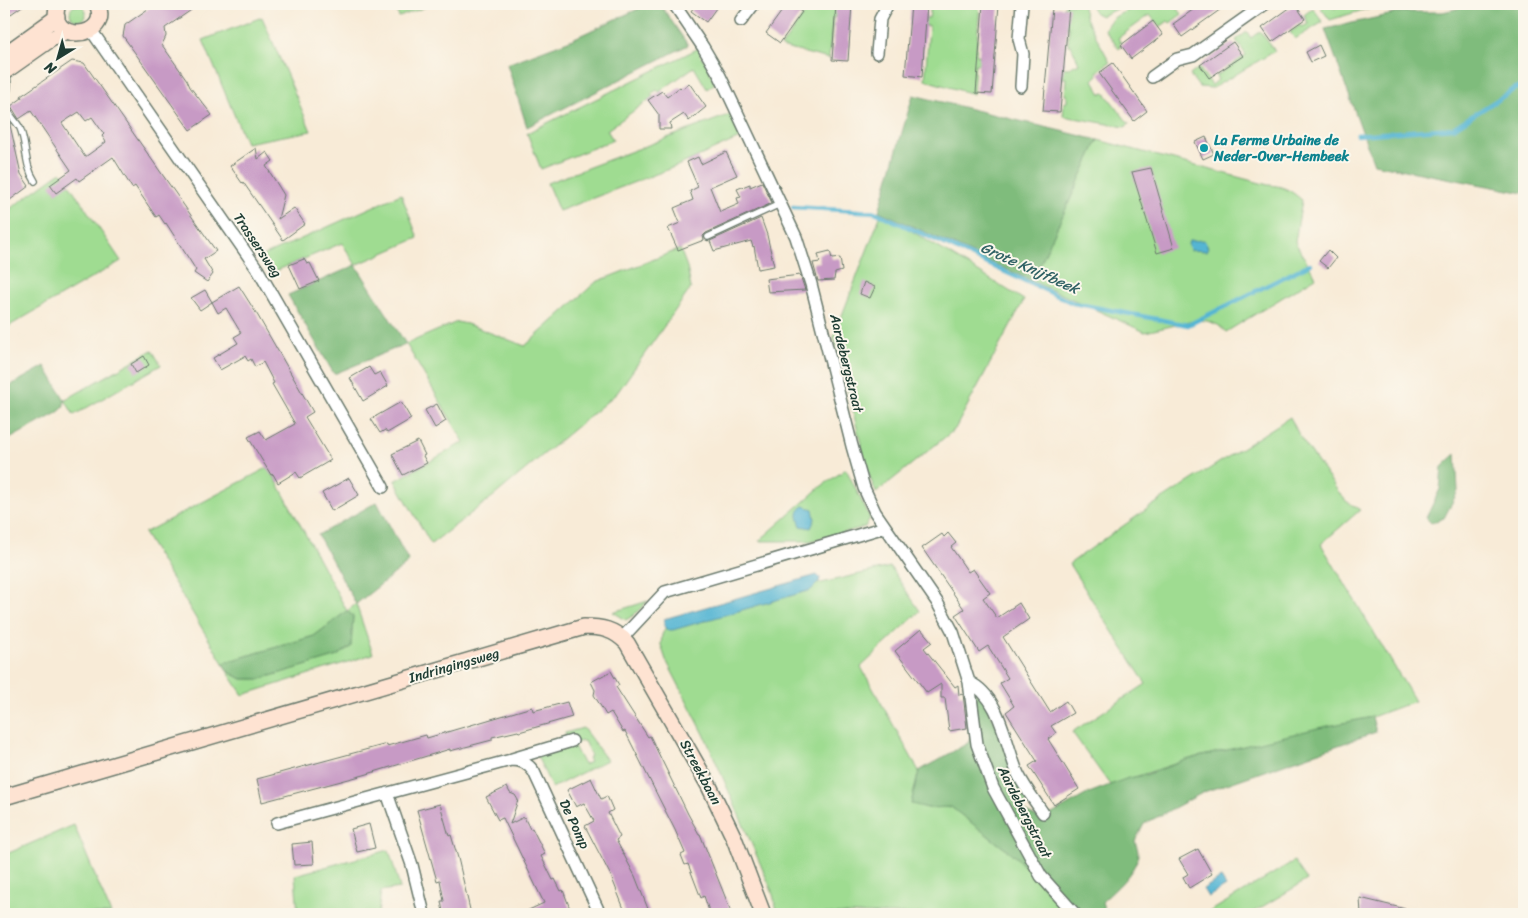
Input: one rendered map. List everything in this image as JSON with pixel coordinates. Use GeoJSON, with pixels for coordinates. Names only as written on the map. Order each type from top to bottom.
{"type":"FeatureCollection","features":[{"type":"Feature","properties":{"kind":"street","name":"Aardebergstraat"},"geometry":{"type":"LineString","coordinates":[[674,4],[703,46],[720,76],[796,237],[810,277],[857,467],[870,501],[945,616],[957,643],[969,682],[977,744],[993,788],[1041,876],[1075,914]]}},
{"type":"Feature","properties":{"kind":"street"},"geometry":{"type":"LineString","coordinates":[[741,22],[754,4]]}},
{"type":"Feature","properties":{"kind":"street"},"geometry":{"type":"LineString","coordinates":[[877,53],[880,19],[888,4]]}},
{"type":"Feature","properties":{"kind":"street"},"geometry":{"type":"LineString","coordinates":[[1021,86],[1023,54],[1019,39],[1022,4]]}},
{"type":"Feature","properties":{"kind":"street"},"geometry":{"type":"LineString","coordinates":[[1152,77],[1177,59],[1193,56],[1253,7],[1265,4]]}},
{"type":"Feature","properties":{"kind":"street"},"geometry":{"type":"LineString","coordinates":[[58,10],[60,25],[66,31],[77,34],[91,30],[98,19],[100,5]]}},
{"type":"Feature","properties":{"kind":"street"},"geometry":{"type":"LineString","coordinates":[[4,55],[58,10]]}},
{"type":"Feature","properties":{"kind":"street","name":"Trassersweg"},"geometry":{"type":"LineString","coordinates":[[91,30],[258,270],[383,487]]}},
{"type":"Feature","properties":{"kind":"street"},"geometry":{"type":"LineString","coordinates":[[4,72],[51,39],[66,31]]}},
{"type":"Feature","properties":{"kind":"street"},"geometry":{"type":"LineString","coordinates":[[622,638],[665,592],[886,527]]}},
{"type":"Feature","properties":{"kind":"street","name":"Indringingsweg"},"geometry":{"type":"LineString","coordinates":[[4,797],[584,627],[607,629],[622,638]]}},
{"type":"Feature","properties":{"kind":"street","name":"Streekbaan"},"geometry":{"type":"LineString","coordinates":[[622,638],[636,656],[710,786],[734,838],[763,914]]}},
{"type":"Feature","properties":{"kind":"street","name":"Aardebergstraat"},"geometry":{"type":"LineString","coordinates":[[969,682],[983,691],[992,702],[1019,775],[1043,813]]}},
{"type":"Feature","properties":{"kind":"street"},"geometry":{"type":"LineString","coordinates":[[277,823],[511,760],[572,741]]}},
{"type":"Feature","properties":{"kind":"street","name":"De Pomp"},"geometry":{"type":"LineString","coordinates":[[511,760],[524,762],[534,772],[600,914]]}},
{"type":"Feature","properties":{"kind":"street"},"geometry":{"type":"LineString","coordinates":[[387,793],[412,865],[424,914]]}},
{"type":"Feature","properties":{"kind":"lane"},"geometry":{"type":"LineString","coordinates":[[4,72],[9,86],[6,108],[20,128],[29,170],[35,181]]}},
{"type":"Feature","properties":{"kind":"lane"},"geometry":{"type":"LineString","coordinates":[[708,237],[780,204]]}},
{"type":"Feature","properties":{"kind":"green space"},"geometry":{"type":"Polygon","coordinates":[[[393,4],[433,4],[399,17],[393,4]]]}},
{"type":"Feature","properties":{"kind":"green space"},"geometry":{"type":"Polygon","coordinates":[[[649,4],[660,4],[688,45],[527,127],[507,64],[568,41],[649,4]]]}},
{"type":"Feature","properties":{"kind":"green space"},"geometry":{"type":"Polygon","coordinates":[[[793,4],[846,4],[841,17],[833,17],[829,59],[781,47],[805,13],[793,4]]]}},
{"type":"Feature","properties":{"kind":"green space"},"geometry":{"type":"Polygon","coordinates":[[[931,4],[980,4],[976,55],[982,56],[981,64],[975,64],[973,94],[925,80],[929,26],[919,25],[920,17],[929,18],[931,4]]]}},
{"type":"Feature","properties":{"kind":"green space"},"geometry":{"type":"Polygon","coordinates":[[[1065,4],[1082,4],[1086,18],[1110,62],[1097,72],[1098,75],[1093,80],[1101,94],[1105,93],[1129,124],[1125,127],[1063,116],[1064,103],[1067,102],[1067,96],[1065,95],[1066,78],[1055,77],[1055,67],[1069,68],[1079,63],[1071,45],[1068,45],[1069,27],[1059,26],[1065,4]]]}},
{"type":"Feature","properties":{"kind":"green space"},"geometry":{"type":"Polygon","coordinates":[[[1091,4],[1127,4],[1101,16],[1095,13],[1091,4]]]}},
{"type":"Feature","properties":{"kind":"green space"},"geometry":{"type":"Polygon","coordinates":[[[1148,4],[1186,4],[1178,9],[1182,14],[1170,23],[1168,21],[1160,27],[1150,15],[1118,38],[1121,43],[1119,49],[1105,30],[1108,24],[1112,19],[1123,13],[1148,4]]]}},
{"type":"Feature","properties":{"kind":"green space"},"geometry":{"type":"Polygon","coordinates":[[[1329,4],[1334,9],[1341,4],[1383,4],[1330,20],[1321,8],[1329,4]]]}},
{"type":"Feature","properties":{"kind":"green space"},"geometry":{"type":"Polygon","coordinates":[[[1476,4],[1524,4],[1524,193],[1374,164],[1325,29],[1402,12],[1443,12],[1476,4]]]}},
{"type":"Feature","properties":{"kind":"green space"},"geometry":{"type":"Polygon","coordinates":[[[78,5],[84,7],[86,13],[84,19],[78,21],[72,19],[70,13],[72,7],[78,5]]]}},
{"type":"Feature","properties":{"kind":"green space"},"geometry":{"type":"Polygon","coordinates":[[[1313,8],[1323,22],[1295,39],[1290,32],[1300,25],[1302,27],[1308,24],[1304,15],[1313,8]]]}},
{"type":"Feature","properties":{"kind":"green space"},"geometry":{"type":"Polygon","coordinates":[[[262,17],[311,131],[246,143],[203,40],[262,17]]]}},
{"type":"Feature","properties":{"kind":"green space"},"geometry":{"type":"Polygon","coordinates":[[[1260,31],[1275,51],[1213,88],[1199,87],[1190,75],[1199,68],[1212,85],[1218,80],[1216,76],[1246,55],[1236,40],[1247,32],[1251,38],[1260,31]]]}},
{"type":"Feature","properties":{"kind":"green space"},"geometry":{"type":"Polygon","coordinates":[[[699,48],[700,55],[705,61],[715,83],[707,89],[694,67],[659,92],[657,90],[651,94],[653,97],[607,130],[613,140],[541,169],[527,133],[699,48]]]}},
{"type":"Feature","properties":{"kind":"green space"},"geometry":{"type":"Polygon","coordinates":[[[913,95],[1098,140],[1032,281],[879,211],[913,95]]]}},
{"type":"Feature","properties":{"kind":"green space"},"geometry":{"type":"Polygon","coordinates":[[[731,114],[742,137],[677,166],[559,211],[547,183],[731,114]]]}},
{"type":"Feature","properties":{"kind":"green space"},"geometry":{"type":"Polygon","coordinates":[[[1098,140],[1268,185],[1278,186],[1290,191],[1302,200],[1295,242],[1316,277],[1226,332],[1218,325],[1198,320],[1145,332],[1032,281],[1098,140]]]}},
{"type":"Feature","properties":{"kind":"green space"},"geometry":{"type":"Polygon","coordinates":[[[61,172],[121,261],[4,329],[4,213],[61,172]]]}},
{"type":"Feature","properties":{"kind":"green space"},"geometry":{"type":"Polygon","coordinates":[[[401,194],[418,238],[356,265],[342,243],[273,272],[263,256],[401,194]]]}},
{"type":"Feature","properties":{"kind":"green space"},"geometry":{"type":"Polygon","coordinates":[[[879,211],[1024,300],[955,429],[876,493],[868,472],[834,336],[881,214],[878,213],[879,211]]]}},
{"type":"Feature","properties":{"kind":"green space"},"geometry":{"type":"Polygon","coordinates":[[[680,249],[687,267],[691,288],[617,393],[495,495],[431,544],[395,481],[464,442],[406,344],[457,322],[525,346],[596,282],[680,249]]]}},
{"type":"Feature","properties":{"kind":"green space"},"geometry":{"type":"Polygon","coordinates":[[[356,265],[406,344],[334,374],[288,295],[356,265]]]}},
{"type":"Feature","properties":{"kind":"green space"},"geometry":{"type":"Polygon","coordinates":[[[152,350],[161,365],[74,415],[65,400],[152,350]]]}},
{"type":"Feature","properties":{"kind":"green space"},"geometry":{"type":"Polygon","coordinates":[[[45,366],[65,400],[63,408],[4,442],[4,389],[45,366]]]}},
{"type":"Feature","properties":{"kind":"green space"},"geometry":{"type":"Polygon","coordinates":[[[1290,417],[1300,437],[1337,490],[1346,501],[1360,510],[1321,544],[1415,701],[1372,717],[1193,758],[1110,785],[1072,732],[1146,684],[1069,564],[1150,507],[1290,417]]]}},
{"type":"Feature","properties":{"kind":"green space"},"geometry":{"type":"Polygon","coordinates":[[[1456,454],[1458,491],[1444,518],[1431,523],[1426,518],[1440,489],[1442,467],[1456,454]]]}},
{"type":"Feature","properties":{"kind":"green space"},"geometry":{"type":"Polygon","coordinates":[[[269,467],[347,611],[314,636],[223,663],[144,533],[269,467]]]}},
{"type":"Feature","properties":{"kind":"green space"},"geometry":{"type":"Polygon","coordinates":[[[846,469],[870,518],[865,527],[811,541],[759,541],[819,488],[846,469]]]}},
{"type":"Feature","properties":{"kind":"green space"},"geometry":{"type":"Polygon","coordinates":[[[377,502],[409,562],[356,604],[318,535],[377,502]]]}},
{"type":"Feature","properties":{"kind":"green space"},"geometry":{"type":"Polygon","coordinates":[[[890,567],[920,611],[861,667],[919,771],[911,803],[928,808],[951,807],[1017,858],[1068,914],[778,914],[772,891],[704,734],[666,660],[661,645],[662,635],[667,624],[676,617],[890,567]]]}},
{"type":"Feature","properties":{"kind":"green space"},"geometry":{"type":"Polygon","coordinates":[[[648,601],[626,620],[613,612],[648,601]]]}},
{"type":"Feature","properties":{"kind":"green space"},"geometry":{"type":"Polygon","coordinates":[[[356,604],[373,654],[243,695],[227,671],[242,679],[260,679],[335,657],[351,646],[353,616],[347,611],[356,604]]]}},
{"type":"Feature","properties":{"kind":"green space"},"geometry":{"type":"Polygon","coordinates":[[[347,611],[353,616],[351,647],[335,657],[260,679],[242,679],[227,671],[223,663],[314,636],[347,611]]]}},
{"type":"Feature","properties":{"kind":"green space"},"geometry":{"type":"Polygon","coordinates":[[[972,690],[984,698],[1031,801],[1018,810],[1043,819],[1089,793],[1128,778],[1145,775],[1186,760],[1372,717],[1376,732],[1204,792],[1144,824],[1135,841],[1138,853],[1134,867],[1125,880],[1102,902],[1106,914],[1068,914],[1017,858],[951,807],[928,808],[911,804],[919,771],[968,743],[977,723],[972,690]]]}},
{"type":"Feature","properties":{"kind":"green space"},"geometry":{"type":"Polygon","coordinates":[[[583,728],[607,760],[552,788],[537,756],[574,746],[584,765],[590,762],[588,758],[591,756],[584,741],[573,743],[567,739],[565,733],[583,728]]]}},
{"type":"Feature","properties":{"kind":"green space"},"geometry":{"type":"Polygon","coordinates":[[[74,825],[111,914],[4,914],[4,855],[74,825]]]}},
{"type":"Feature","properties":{"kind":"green space"},"geometry":{"type":"Polygon","coordinates":[[[389,850],[400,888],[381,891],[378,914],[298,914],[295,875],[389,850]]]}},
{"type":"Feature","properties":{"kind":"green space"},"geometry":{"type":"Polygon","coordinates":[[[1294,861],[1307,880],[1250,914],[1206,914],[1294,861]]]}},
{"type":"Feature","properties":{"kind":"water"},"geometry":{"type":"Polygon","coordinates":[[[1204,240],[1208,247],[1206,251],[1190,250],[1189,241],[1204,240]]]}},
{"type":"Feature","properties":{"kind":"water"},"geometry":{"type":"Polygon","coordinates":[[[804,506],[813,509],[815,519],[811,528],[801,526],[799,520],[798,513],[804,506]]]}},
{"type":"Feature","properties":{"kind":"water"},"geometry":{"type":"Polygon","coordinates":[[[817,575],[820,578],[819,582],[811,590],[673,630],[667,630],[664,626],[664,619],[817,575]]]}},
{"type":"Feature","properties":{"kind":"water"},"geometry":{"type":"Polygon","coordinates":[[[1221,878],[1226,886],[1208,897],[1203,889],[1221,878]]]}},
{"type":"Feature","properties":{"kind":"building"},"geometry":{"type":"Polygon","coordinates":[[[4,4],[25,4],[4,19],[4,4]]]}},
{"type":"Feature","properties":{"kind":"building"},"geometry":{"type":"Polygon","coordinates":[[[155,4],[200,4],[165,28],[166,36],[162,45],[190,87],[212,115],[190,130],[123,36],[125,25],[155,4]]]}},
{"type":"Feature","properties":{"kind":"building"},"geometry":{"type":"Polygon","coordinates":[[[696,4],[719,4],[706,22],[691,11],[696,4]]]}},
{"type":"Feature","properties":{"kind":"building"},"geometry":{"type":"Polygon","coordinates":[[[787,4],[802,12],[780,43],[766,33],[787,4]]]}},
{"type":"Feature","properties":{"kind":"building"},"geometry":{"type":"Polygon","coordinates":[[[836,4],[852,4],[848,61],[832,60],[836,4]]]}},
{"type":"Feature","properties":{"kind":"building"},"geometry":{"type":"Polygon","coordinates":[[[911,4],[927,4],[922,77],[905,75],[911,4]]]}},
{"type":"Feature","properties":{"kind":"building"},"geometry":{"type":"Polygon","coordinates":[[[983,4],[999,4],[992,94],[976,93],[983,4]]]}},
{"type":"Feature","properties":{"kind":"building"},"geometry":{"type":"Polygon","coordinates":[[[1201,4],[1228,4],[1182,37],[1173,24],[1201,4]]]}},
{"type":"Feature","properties":{"kind":"building"},"geometry":{"type":"Polygon","coordinates":[[[1295,4],[1305,19],[1272,42],[1262,28],[1295,4]]]}},
{"type":"Feature","properties":{"kind":"building"},"geometry":{"type":"Polygon","coordinates":[[[1069,7],[1060,112],[1043,111],[1052,8],[1069,7]]]}},
{"type":"Feature","properties":{"kind":"building"},"geometry":{"type":"Polygon","coordinates":[[[1153,21],[1163,35],[1131,59],[1121,45],[1153,21]]]}},
{"type":"Feature","properties":{"kind":"building"},"geometry":{"type":"Polygon","coordinates":[[[1233,42],[1243,56],[1209,78],[1200,65],[1233,42]]]}},
{"type":"Feature","properties":{"kind":"building"},"geometry":{"type":"Polygon","coordinates":[[[1319,45],[1324,56],[1311,62],[1306,52],[1319,45]]]}},
{"type":"Feature","properties":{"kind":"building"},"geometry":{"type":"Polygon","coordinates":[[[72,61],[84,63],[216,251],[204,259],[213,274],[207,282],[194,273],[196,270],[166,223],[159,215],[156,217],[135,186],[132,188],[113,157],[79,181],[77,178],[56,193],[50,185],[71,170],[31,111],[19,119],[11,106],[22,98],[21,96],[72,61]],[[79,112],[62,123],[85,157],[106,142],[102,136],[104,134],[92,117],[86,121],[79,112]]]}},
{"type":"Feature","properties":{"kind":"building"},"geometry":{"type":"Polygon","coordinates":[[[1113,63],[1147,111],[1134,121],[1099,73],[1113,63]]]}},
{"type":"Feature","properties":{"kind":"building"},"geometry":{"type":"Polygon","coordinates":[[[689,83],[706,107],[689,121],[684,114],[670,123],[671,129],[659,129],[659,115],[648,100],[662,91],[667,97],[689,83]]]}},
{"type":"Feature","properties":{"kind":"building"},"geometry":{"type":"Polygon","coordinates":[[[4,113],[12,124],[10,125],[21,174],[29,186],[10,200],[4,191],[4,113]]]}},
{"type":"Feature","properties":{"kind":"building","name":"La Ferme Urbaine de Neder-Over-Hembeek"},"geometry":{"type":"Polygon","coordinates":[[[1206,137],[1214,154],[1203,159],[1195,142],[1206,137]]]}},
{"type":"Feature","properties":{"kind":"building"},"geometry":{"type":"Polygon","coordinates":[[[256,148],[258,159],[267,152],[273,161],[266,166],[284,195],[278,219],[294,208],[305,224],[283,240],[230,166],[256,148]]]}},
{"type":"Feature","properties":{"kind":"building"},"geometry":{"type":"Polygon","coordinates":[[[726,152],[737,175],[710,187],[720,212],[739,204],[737,198],[741,197],[737,189],[750,184],[750,187],[762,182],[772,203],[706,233],[703,236],[704,240],[678,250],[668,228],[680,223],[674,208],[693,200],[690,191],[698,187],[687,162],[698,157],[701,164],[726,152]]]}},
{"type":"Feature","properties":{"kind":"building"},"geometry":{"type":"Polygon","coordinates":[[[1151,168],[1174,248],[1157,253],[1132,172],[1151,168]]]}},
{"type":"Feature","properties":{"kind":"building"},"geometry":{"type":"Polygon","coordinates":[[[761,218],[774,266],[758,269],[754,246],[751,241],[714,251],[710,241],[761,218]]]}},
{"type":"Feature","properties":{"kind":"building"},"geometry":{"type":"Polygon","coordinates":[[[1328,250],[1336,258],[1328,268],[1319,261],[1328,250]]]}},
{"type":"Feature","properties":{"kind":"building"},"geometry":{"type":"Polygon","coordinates":[[[830,251],[832,259],[840,258],[842,271],[835,273],[834,280],[818,281],[813,263],[820,262],[818,254],[830,251]]]}},
{"type":"Feature","properties":{"kind":"building"},"geometry":{"type":"Polygon","coordinates":[[[304,259],[307,264],[310,263],[319,281],[300,289],[289,265],[304,259]]]}},
{"type":"Feature","properties":{"kind":"building"},"geometry":{"type":"Polygon","coordinates":[[[800,275],[805,290],[768,292],[766,279],[800,275]]]}},
{"type":"Feature","properties":{"kind":"building"},"geometry":{"type":"Polygon","coordinates":[[[864,282],[875,287],[870,298],[860,294],[864,282]]]}},
{"type":"Feature","properties":{"kind":"building"},"geometry":{"type":"Polygon","coordinates":[[[239,286],[313,412],[305,417],[331,460],[300,478],[296,472],[278,483],[273,474],[271,475],[248,437],[260,431],[266,440],[295,424],[272,384],[274,383],[263,362],[255,367],[251,359],[248,361],[245,356],[220,370],[213,358],[238,343],[234,337],[241,333],[226,308],[218,313],[212,302],[239,286]]]}},
{"type":"Feature","properties":{"kind":"building"},"geometry":{"type":"Polygon","coordinates":[[[205,290],[212,302],[200,310],[191,298],[205,290]]]}},
{"type":"Feature","properties":{"kind":"building"},"geometry":{"type":"Polygon","coordinates":[[[144,356],[149,365],[136,373],[131,364],[144,356]]]}},
{"type":"Feature","properties":{"kind":"building"},"geometry":{"type":"Polygon","coordinates":[[[369,367],[374,375],[380,372],[388,386],[363,401],[350,378],[369,367]]]}},
{"type":"Feature","properties":{"kind":"building"},"geometry":{"type":"Polygon","coordinates":[[[401,402],[411,419],[387,433],[385,430],[380,433],[371,419],[401,402]]]}},
{"type":"Feature","properties":{"kind":"building"},"geometry":{"type":"Polygon","coordinates":[[[437,404],[446,421],[435,428],[425,410],[437,404]]]}},
{"type":"Feature","properties":{"kind":"building"},"geometry":{"type":"Polygon","coordinates":[[[418,441],[427,463],[403,475],[392,454],[418,441]]]}},
{"type":"Feature","properties":{"kind":"building"},"geometry":{"type":"Polygon","coordinates":[[[349,478],[359,495],[332,511],[322,493],[349,478]]]}},
{"type":"Feature","properties":{"kind":"building"},"geometry":{"type":"Polygon","coordinates":[[[948,533],[956,543],[951,547],[968,572],[973,569],[990,593],[983,598],[997,618],[1019,603],[1029,619],[1003,637],[1050,712],[1066,701],[1073,713],[1051,726],[1056,733],[1048,739],[1079,789],[1054,805],[1029,766],[1037,761],[1006,712],[1014,706],[1000,683],[1008,678],[988,646],[979,652],[955,615],[964,609],[922,548],[942,534],[944,537],[948,533]]]}},
{"type":"Feature","properties":{"kind":"building"},"geometry":{"type":"Polygon","coordinates":[[[921,629],[932,642],[924,648],[955,687],[958,685],[959,695],[963,694],[967,728],[949,731],[945,698],[941,698],[941,684],[927,693],[895,651],[921,629]]]}},
{"type":"Feature","properties":{"kind":"building"},"geometry":{"type":"Polygon","coordinates":[[[611,671],[619,685],[616,687],[648,737],[650,736],[688,814],[700,834],[732,914],[710,914],[704,896],[701,898],[688,864],[685,865],[681,855],[685,853],[675,830],[625,731],[623,732],[611,712],[606,715],[594,695],[595,690],[591,682],[611,671]]]}},
{"type":"Feature","properties":{"kind":"building"},"geometry":{"type":"Polygon","coordinates":[[[567,702],[572,717],[519,732],[492,737],[492,740],[450,751],[450,749],[364,775],[262,802],[257,779],[387,744],[387,746],[426,735],[427,738],[532,707],[533,711],[567,702]]]}},
{"type":"Feature","properties":{"kind":"building"},"geometry":{"type":"Polygon","coordinates":[[[591,778],[601,799],[607,796],[613,810],[608,813],[620,837],[616,840],[635,876],[650,914],[626,914],[611,876],[585,826],[594,821],[584,803],[576,807],[567,790],[591,778]]]}},
{"type":"Feature","properties":{"kind":"building"},"geometry":{"type":"Polygon","coordinates":[[[507,787],[510,793],[515,795],[518,800],[510,824],[524,817],[530,829],[532,828],[545,854],[541,856],[553,880],[555,879],[561,891],[563,890],[572,914],[520,914],[544,903],[503,818],[498,820],[486,797],[507,787]]]}},
{"type":"Feature","properties":{"kind":"building"},"geometry":{"type":"Polygon","coordinates":[[[440,804],[449,836],[451,835],[458,858],[471,914],[446,914],[446,911],[443,912],[441,901],[444,901],[440,880],[437,881],[417,810],[440,804]]]}},
{"type":"Feature","properties":{"kind":"building"},"geometry":{"type":"Polygon","coordinates":[[[369,824],[375,848],[357,852],[351,829],[369,824]]]}},
{"type":"Feature","properties":{"kind":"building"},"geometry":{"type":"Polygon","coordinates":[[[312,842],[314,864],[294,865],[292,844],[312,842]]]}},
{"type":"Feature","properties":{"kind":"building"},"geometry":{"type":"Polygon","coordinates":[[[1198,849],[1212,874],[1189,888],[1183,877],[1188,874],[1179,859],[1198,849]]]}},
{"type":"Feature","properties":{"kind":"building"},"geometry":{"type":"Polygon","coordinates":[[[1360,898],[1410,910],[1410,914],[1361,914],[1360,898]]]}},
{"type":"Feature","properties":{"kind":"waterway","name":"Grote Knijfbeek"},"geometry":{"type":"LineString","coordinates":[[1357,135],[1453,128],[1516,88],[1524,86]]}},
{"type":"Feature","properties":{"kind":"waterway","name":"Grote Knijfbeek"},"geometry":{"type":"LineString","coordinates":[[793,207],[875,212],[1073,303],[1188,325],[1310,264]]}},
{"type":"Feature","properties":{"kind":"place","name":"La Ferme Urbaine de Neder-Over-Hembeek"},"geometry":{"type":"Point","coordinates":[1204,148]}}]}
